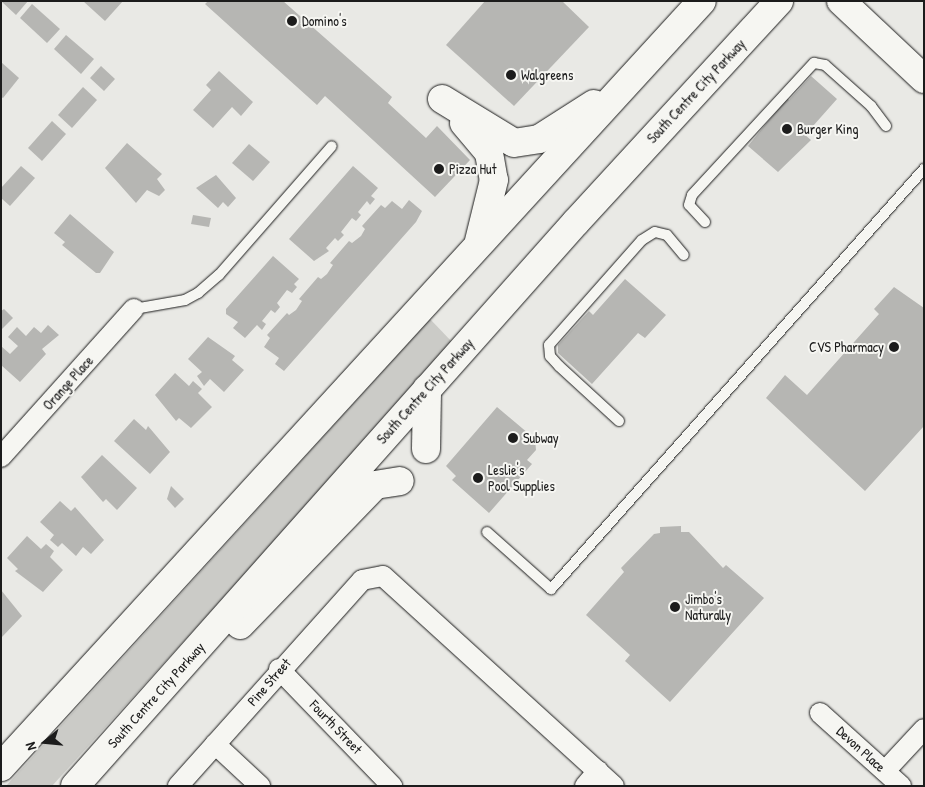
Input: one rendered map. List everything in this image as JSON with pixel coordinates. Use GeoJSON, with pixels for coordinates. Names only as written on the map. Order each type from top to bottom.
{"type":"FeatureCollection","features":[{"type":"Feature","properties":{"kind":"main road"},"geometry":{"type":"LineString","coordinates":[[1,767],[476,249],[624,84],[702,1]]}},
{"type":"Feature","properties":{"kind":"main road","name":"South Centre City Parkway"},"geometry":{"type":"LineString","coordinates":[[75,786],[427,389],[779,1]]}},
{"type":"Feature","properties":{"kind":"main road"},"geometry":{"type":"LineString","coordinates":[[841,1],[924,79]]}},
{"type":"Feature","properties":{"kind":"main road"},"geometry":{"type":"LineString","coordinates":[[476,249],[494,180],[489,153],[442,99],[514,143],[539,140],[624,84]]}},
{"type":"Feature","properties":{"kind":"main road"},"geometry":{"type":"LineString","coordinates":[[426,449],[427,389]]}},
{"type":"Feature","properties":{"kind":"main road"},"geometry":{"type":"LineString","coordinates":[[138,716],[254,613],[375,485],[400,481]]}},
{"type":"Feature","properties":{"kind":"street","name":"Orange Place"},"geometry":{"type":"LineString","coordinates":[[1,457],[134,309]]}},
{"type":"Feature","properties":{"kind":"street","name":"Pine Street"},"geometry":{"type":"LineString","coordinates":[[178,786],[279,669],[362,580],[383,576],[598,771]]}},
{"type":"Feature","properties":{"kind":"street","name":"Fourth Street"},"geometry":{"type":"LineString","coordinates":[[279,669],[392,786]]}},
{"type":"Feature","properties":{"kind":"street","name":"Devon Place"},"geometry":{"type":"LineString","coordinates":[[820,713],[901,786]]}},
{"type":"Feature","properties":{"kind":"street"},"geometry":{"type":"LineString","coordinates":[[885,771],[924,729]]}},
{"type":"Feature","properties":{"kind":"street"},"geometry":{"type":"LineString","coordinates":[[216,744],[260,786]]}},
{"type":"Feature","properties":{"kind":"street"},"geometry":{"type":"LineString","coordinates":[[585,786],[598,771],[614,786]]}},
{"type":"Feature","properties":{"kind":"lane"},"geometry":{"type":"LineString","coordinates":[[705,222],[689,205],[692,194],[814,63],[825,65],[871,106],[886,126]]}},
{"type":"Feature","properties":{"kind":"lane"},"geometry":{"type":"LineString","coordinates":[[134,309],[184,300],[198,293],[219,275],[332,146]]}},
{"type":"Feature","properties":{"kind":"lane"},"geometry":{"type":"LineString","coordinates":[[487,532],[551,589],[924,169]]}},
{"type":"Feature","properties":{"kind":"lane"},"geometry":{"type":"LineString","coordinates":[[620,421],[559,366],[550,356],[549,345],[642,240],[655,232],[667,235],[684,256]]}},
{"type":"Feature","properties":{"kind":"shaded area"},"geometry":{"type":"Polygon","coordinates":[[[430,319],[454,344],[52,786],[6,786],[430,319]]]}},
{"type":"Feature","properties":{"kind":"building"},"geometry":{"type":"Polygon","coordinates":[[[1,1],[28,1],[16,15],[1,1]]]}},
{"type":"Feature","properties":{"kind":"building"},"geometry":{"type":"Polygon","coordinates":[[[83,1],[123,1],[105,21],[83,1]]]}},
{"type":"Feature","properties":{"kind":"building"},"geometry":{"type":"Polygon","coordinates":[[[208,1],[283,1],[392,97],[388,103],[426,138],[437,126],[470,160],[435,197],[325,96],[317,105],[205,4],[208,1]]]}},
{"type":"Feature","properties":{"kind":"building","name":"Walgreens"},"geometry":{"type":"Polygon","coordinates":[[[485,1],[562,1],[589,27],[514,106],[446,45],[485,1]]]}},
{"type":"Feature","properties":{"kind":"building"},"geometry":{"type":"Polygon","coordinates":[[[32,4],[60,29],[47,43],[20,18],[32,4]]]}},
{"type":"Feature","properties":{"kind":"building"},"geometry":{"type":"Polygon","coordinates":[[[66,35],[94,59],[81,74],[54,49],[66,35]]]}},
{"type":"Feature","properties":{"kind":"building"},"geometry":{"type":"Polygon","coordinates":[[[1,62],[19,78],[3,98],[1,97],[1,62]]]}},
{"type":"Feature","properties":{"kind":"building"},"geometry":{"type":"Polygon","coordinates":[[[101,66],[115,79],[104,91],[90,78],[101,66]]]}},
{"type":"Feature","properties":{"kind":"building"},"geometry":{"type":"Polygon","coordinates":[[[219,71],[253,102],[241,116],[232,107],[213,128],[193,110],[211,90],[206,85],[219,71]]]}},
{"type":"Feature","properties":{"kind":"building","name":"Burger King"},"geometry":{"type":"Polygon","coordinates":[[[811,76],[837,99],[805,135],[811,140],[778,172],[748,146],[787,98],[789,100],[811,76]]]}},
{"type":"Feature","properties":{"kind":"building"},"geometry":{"type":"Polygon","coordinates":[[[83,87],[97,100],[72,128],[58,115],[83,87]]]}},
{"type":"Feature","properties":{"kind":"building"},"geometry":{"type":"Polygon","coordinates":[[[52,121],[66,134],[42,161],[28,148],[52,121]]]}},
{"type":"Feature","properties":{"kind":"building"},"geometry":{"type":"Polygon","coordinates":[[[127,143],[162,174],[157,179],[165,190],[159,196],[147,190],[136,203],[105,168],[127,143]]]}},
{"type":"Feature","properties":{"kind":"building"},"geometry":{"type":"Polygon","coordinates":[[[249,144],[270,162],[253,181],[232,163],[249,144]]]}},
{"type":"Feature","properties":{"kind":"building"},"geometry":{"type":"Polygon","coordinates":[[[21,166],[35,178],[10,206],[1,198],[1,188],[21,166]]]}},
{"type":"Feature","properties":{"kind":"building"},"geometry":{"type":"Polygon","coordinates":[[[353,166],[378,188],[371,196],[375,199],[370,205],[367,201],[358,212],[361,215],[356,221],[352,218],[341,232],[344,235],[338,241],[335,238],[326,248],[329,251],[314,261],[289,239],[353,166]]]}},
{"type":"Feature","properties":{"kind":"building"},"geometry":{"type":"Polygon","coordinates":[[[216,175],[236,198],[228,207],[223,202],[218,208],[196,188],[216,175]]]}},
{"type":"Feature","properties":{"kind":"building"},"geometry":{"type":"Polygon","coordinates":[[[409,200],[422,211],[416,222],[284,371],[275,364],[279,358],[264,347],[270,338],[267,335],[287,313],[289,315],[296,310],[302,301],[299,299],[318,277],[321,279],[327,274],[333,265],[330,263],[349,241],[352,243],[361,236],[365,229],[362,226],[381,205],[385,208],[392,201],[402,209],[409,200]]]}},
{"type":"Feature","properties":{"kind":"building"},"geometry":{"type":"Polygon","coordinates":[[[70,214],[114,252],[100,273],[96,273],[62,245],[65,242],[54,233],[70,214]]]}},
{"type":"Feature","properties":{"kind":"building"},"geometry":{"type":"Polygon","coordinates":[[[193,215],[211,218],[209,227],[191,224],[193,215]]]}},
{"type":"Feature","properties":{"kind":"building"},"geometry":{"type":"Polygon","coordinates":[[[273,256],[299,279],[294,284],[297,287],[292,293],[287,290],[277,303],[280,307],[275,313],[271,310],[262,321],[266,324],[262,330],[257,325],[245,338],[233,328],[238,322],[226,314],[226,309],[273,256]]]}},
{"type":"Feature","properties":{"kind":"building"},"geometry":{"type":"Polygon","coordinates":[[[625,279],[666,315],[645,338],[638,333],[592,384],[558,353],[558,345],[589,311],[593,315],[625,279]]]}},
{"type":"Feature","properties":{"kind":"building","name":"CVS Pharmacy"},"geometry":{"type":"Polygon","coordinates":[[[894,287],[924,308],[924,426],[865,491],[766,398],[785,375],[807,395],[879,314],[874,309],[894,287]]]}},
{"type":"Feature","properties":{"kind":"building"},"geometry":{"type":"Polygon","coordinates":[[[4,309],[13,318],[1,330],[1,311],[4,309]]]}},
{"type":"Feature","properties":{"kind":"building"},"geometry":{"type":"Polygon","coordinates":[[[48,325],[59,335],[42,349],[46,354],[20,382],[1,365],[1,346],[10,354],[18,346],[8,337],[17,327],[26,336],[34,327],[41,333],[48,325]]]}},
{"type":"Feature","properties":{"kind":"building"},"geometry":{"type":"Polygon","coordinates":[[[208,337],[235,356],[232,360],[244,370],[224,392],[210,379],[204,386],[197,376],[202,372],[188,359],[208,337]]]}},
{"type":"Feature","properties":{"kind":"building"},"geometry":{"type":"Polygon","coordinates":[[[175,373],[189,386],[193,381],[202,389],[198,393],[212,407],[191,428],[179,418],[176,421],[155,395],[175,373]]]}},
{"type":"Feature","properties":{"kind":"building"},"geometry":{"type":"Polygon","coordinates":[[[497,407],[535,439],[536,450],[527,460],[532,464],[489,513],[452,480],[456,476],[446,466],[497,407]]]}},
{"type":"Feature","properties":{"kind":"building"},"geometry":{"type":"Polygon","coordinates":[[[134,419],[146,430],[148,426],[170,452],[150,474],[114,441],[134,419]]]}},
{"type":"Feature","properties":{"kind":"building"},"geometry":{"type":"Polygon","coordinates":[[[102,455],[137,488],[117,510],[106,499],[103,502],[81,477],[102,455]]]}},
{"type":"Feature","properties":{"kind":"building"},"geometry":{"type":"Polygon","coordinates":[[[171,486],[184,499],[175,508],[167,499],[171,486]]]}},
{"type":"Feature","properties":{"kind":"building"},"geometry":{"type":"Polygon","coordinates":[[[60,501],[71,511],[75,507],[104,540],[91,554],[83,547],[76,556],[62,543],[58,547],[50,540],[54,535],[40,522],[60,501]]]}},
{"type":"Feature","properties":{"kind":"building","name":"Jimbo's Naturally"},"geometry":{"type":"Polygon","coordinates":[[[681,526],[681,532],[689,532],[723,568],[726,565],[764,598],[670,702],[625,661],[630,655],[586,615],[624,572],[621,568],[654,534],[660,533],[660,527],[681,526]]]}},
{"type":"Feature","properties":{"kind":"building"},"geometry":{"type":"Polygon","coordinates":[[[27,536],[41,549],[46,544],[54,551],[50,557],[63,570],[43,592],[15,571],[18,569],[7,558],[27,536]]]}},
{"type":"Feature","properties":{"kind":"building"},"geometry":{"type":"Polygon","coordinates":[[[1,590],[22,616],[1,638],[1,590]]]}},
{"type":"Feature","properties":{"kind":"place","name":"Domino's"},"geometry":{"type":"Point","coordinates":[292,21]}},
{"type":"Feature","properties":{"kind":"place","name":"Walgreens"},"geometry":{"type":"Point","coordinates":[511,75]}},
{"type":"Feature","properties":{"kind":"place","name":"Burger King"},"geometry":{"type":"Point","coordinates":[787,129]}},
{"type":"Feature","properties":{"kind":"place","name":"Pizza Hut"},"geometry":{"type":"Point","coordinates":[439,169]}},
{"type":"Feature","properties":{"kind":"place","name":"CVS Pharmacy"},"geometry":{"type":"Point","coordinates":[894,347]}},
{"type":"Feature","properties":{"kind":"place","name":"Subway"},"geometry":{"type":"Point","coordinates":[513,438]}},
{"type":"Feature","properties":{"kind":"place","name":"Leslie's Pool Supplies"},"geometry":{"type":"Point","coordinates":[478,478]}},
{"type":"Feature","properties":{"kind":"place","name":"Jimbo's Naturally"},"geometry":{"type":"Point","coordinates":[675,607]}}]}
